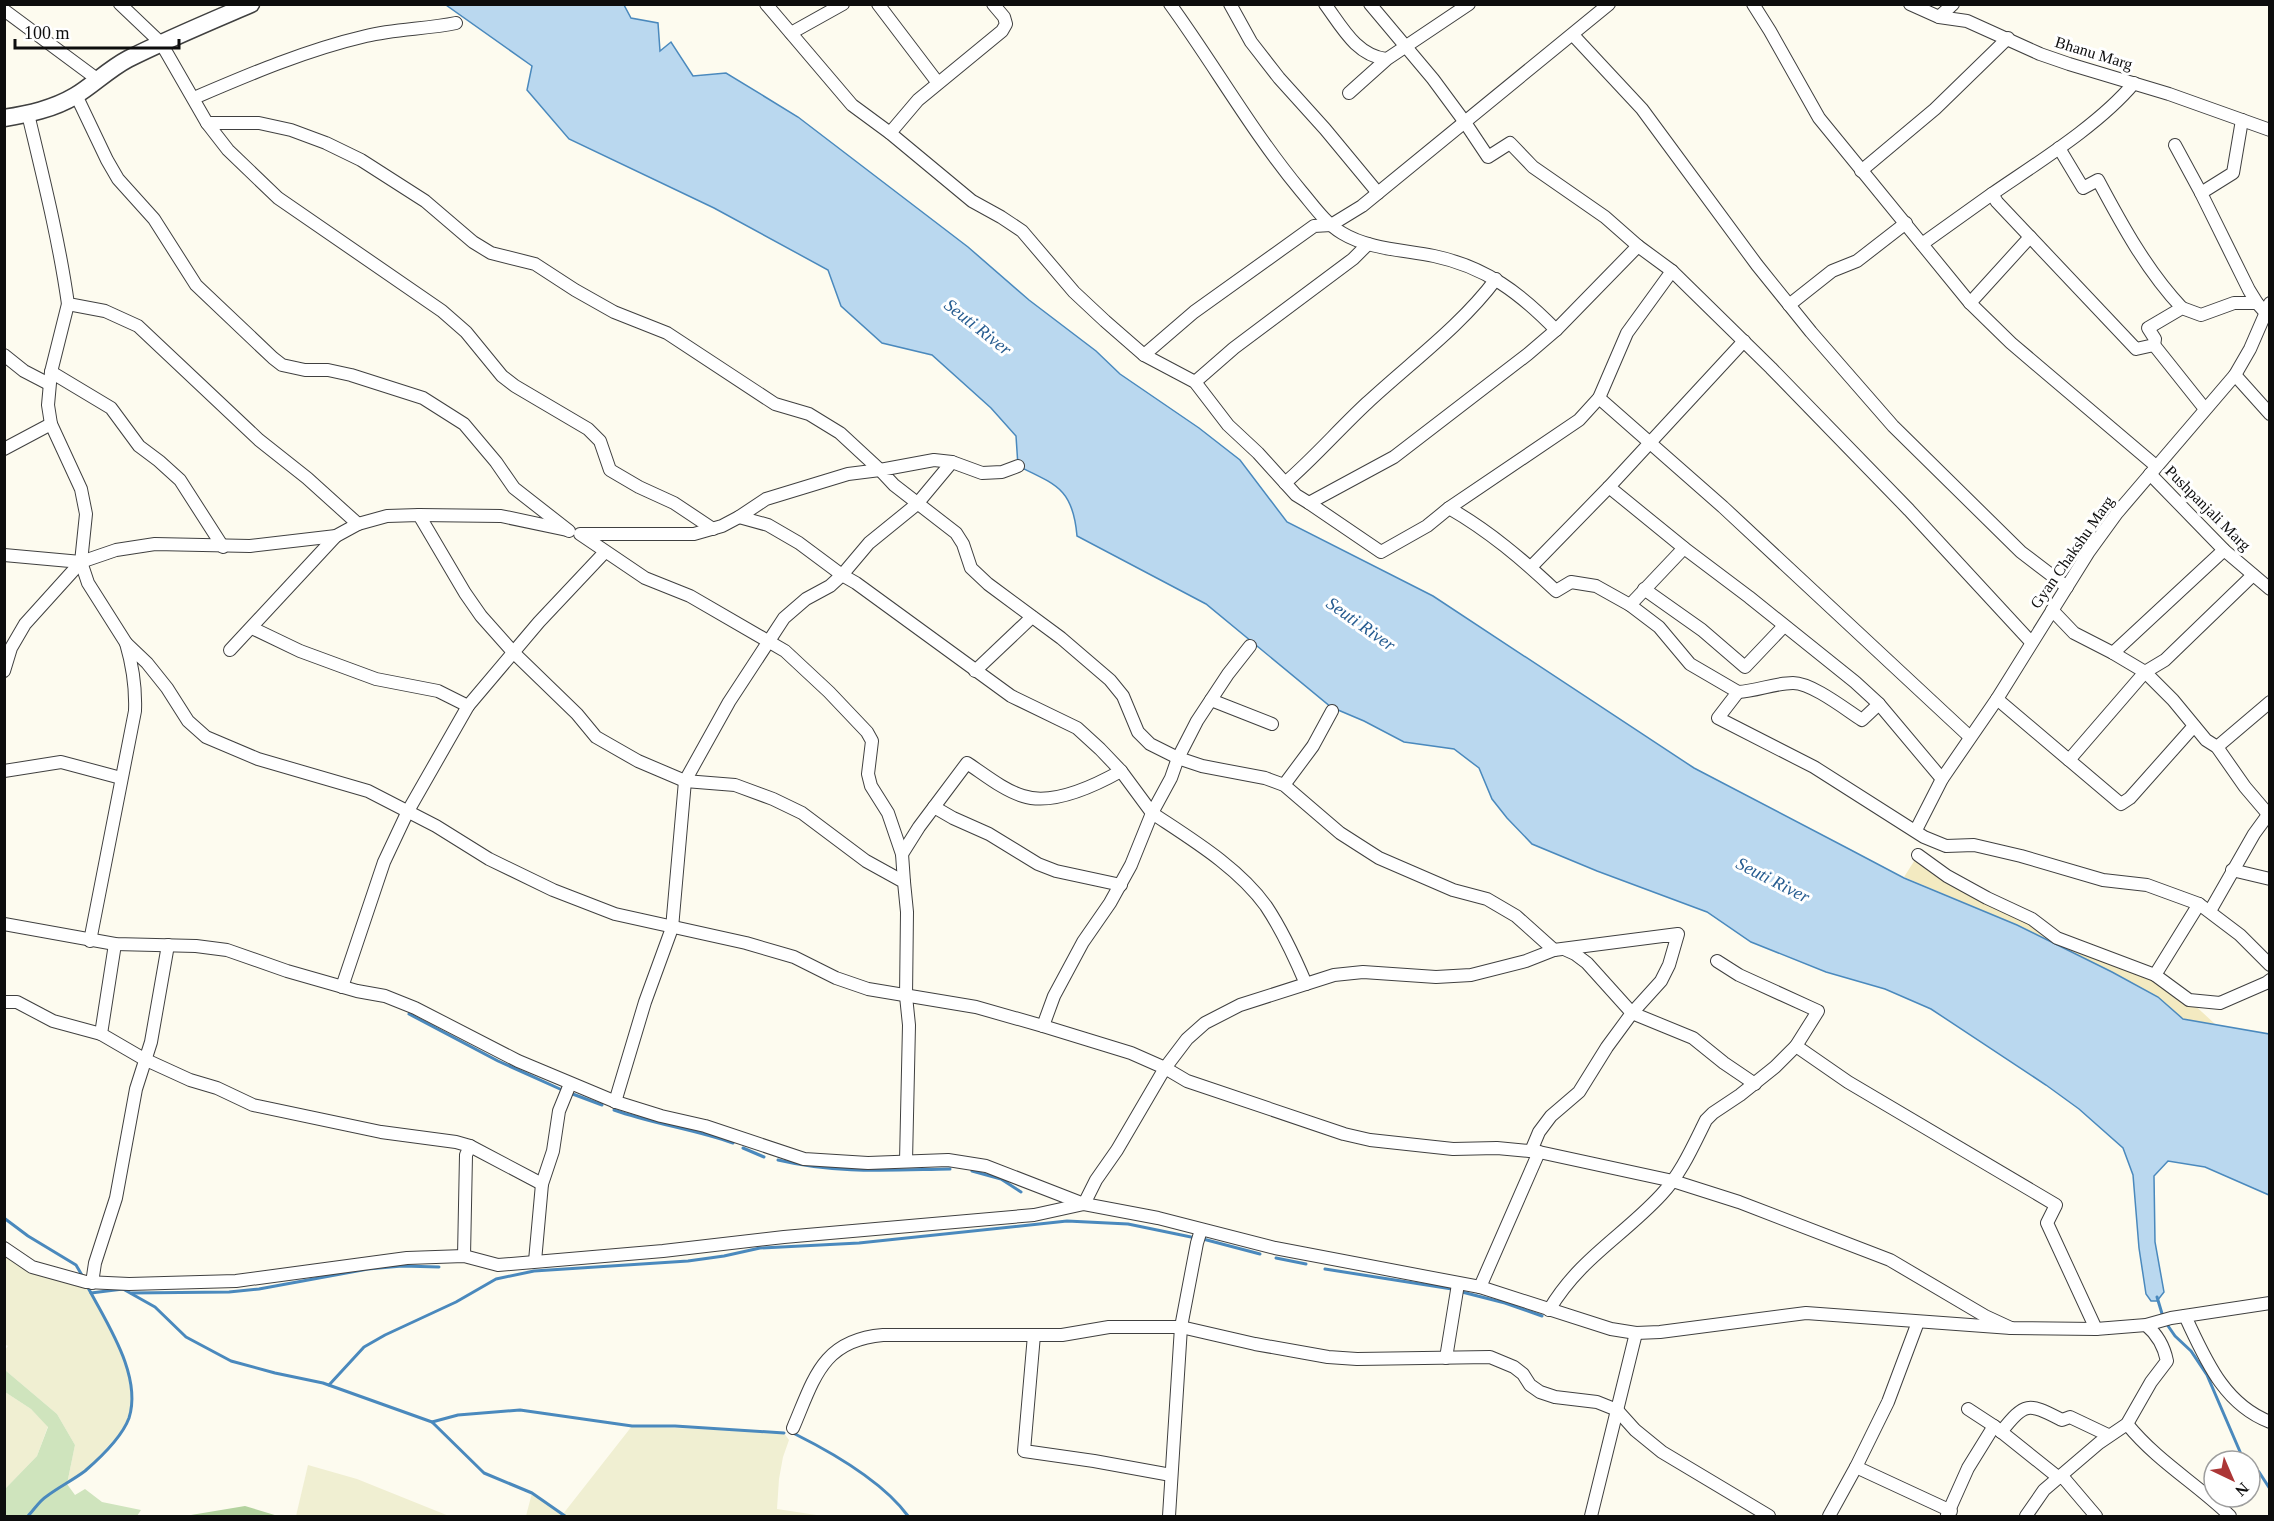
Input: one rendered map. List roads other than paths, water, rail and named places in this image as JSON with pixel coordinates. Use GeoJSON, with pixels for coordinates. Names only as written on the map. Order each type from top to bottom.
{"type":"FeatureCollection","features":[{"type":"Feature","properties":{"kind":"street"},"geometry":{"type":"LineString","coordinates":[[120,4],[161,43],[207,123],[228,150],[278,198],[442,311],[466,332],[502,376],[515,386],[588,429],[600,441],[610,470],[639,487],[674,503],[713,529]]}},
{"type":"Feature","properties":{"kind":"street"},"geometry":{"type":"LineString","coordinates":[[766,4],[852,105],[890,133],[972,201],[1001,216],[1022,231],[1074,292],[1144,355],[1195,382],[1228,424],[1296,495],[1380,552],[1427,526],[1449,508],[1579,420],[1599,398],[1627,333],[1672,271]]}},
{"type":"Feature","properties":{"kind":"street"},"geometry":{"type":"LineString","coordinates":[[791,33],[843,4]]}},
{"type":"Feature","properties":{"kind":"street"},"geometry":{"type":"LineString","coordinates":[[878,4],[938,83]]}},
{"type":"Feature","properties":{"kind":"street"},"geometry":{"type":"LineString","coordinates":[[890,133],[912,107],[938,83],[1002,31],[1006,24],[1004,17],[993,4]]}},
{"type":"Feature","properties":{"kind":"street"},"geometry":{"type":"LineString","coordinates":[[1170,4],[1283,170],[1331,225],[1342,234],[1368,244],[1455,261],[1496,279],[1528,301],[1556,330]]}},
{"type":"Feature","properties":{"kind":"street"},"geometry":{"type":"LineString","coordinates":[[1230,4],[1251,42],[1279,78],[1378,193]]}},
{"type":"Feature","properties":{"kind":"street"},"geometry":{"type":"LineString","coordinates":[[1325,4],[1360,49],[1368,55],[1386,59]]}},
{"type":"Feature","properties":{"kind":"street"},"geometry":{"type":"LineString","coordinates":[[1370,4],[1433,80],[1488,157],[1510,143],[1533,167],[1605,217],[1638,246],[1672,271],[1744,341],[1909,510],[2031,642]]}},
{"type":"Feature","properties":{"kind":"street"},"geometry":{"type":"LineString","coordinates":[[1349,93],[1386,59],[1469,4]]}},
{"type":"Feature","properties":{"kind":"street"},"geometry":{"type":"LineString","coordinates":[[1144,355],[1194,312],[1280,249],[1314,226],[1331,225],[1378,193],[1609,4]]}},
{"type":"Feature","properties":{"kind":"street","name":"Pushpanjali Marg"},"geometry":{"type":"LineString","coordinates":[[1753,4],[1782,51],[1818,118],[1970,303],[2011,343],[2153,470],[2224,550],[2270,589]]}},
{"type":"Feature","properties":{"kind":"street","name":"Bhanu Marg"},"geometry":{"type":"LineString","coordinates":[[1910,4],[1939,17],[1967,21],[2040,54],[2134,83],[2270,130]]}},
{"type":"Feature","properties":{"kind":"street"},"geometry":{"type":"LineString","coordinates":[[1939,17],[1953,4]]}},
{"type":"Feature","properties":{"kind":"street"},"geometry":{"type":"LineString","coordinates":[[4,118],[53,107],[76,95],[125,61],[250,5]]}},
{"type":"Feature","properties":{"kind":"street"},"geometry":{"type":"LineString","coordinates":[[4,10],[97,79]]}},
{"type":"Feature","properties":{"kind":"street"},"geometry":{"type":"LineString","coordinates":[[194,98],[262,68],[314,50],[368,35],[456,23]]}},
{"type":"Feature","properties":{"kind":"street"},"geometry":{"type":"LineString","coordinates":[[1573,35],[1642,109],[1746,250],[1893,426],[2021,552],[2067,587]]}},
{"type":"Feature","properties":{"kind":"street"},"geometry":{"type":"LineString","coordinates":[[1861,171],[1935,109],[2008,38]]}},
{"type":"Feature","properties":{"kind":"street"},"geometry":{"type":"LineString","coordinates":[[1922,244],[2060,148],[2123,96],[2134,83]]}},
{"type":"Feature","properties":{"kind":"street"},"geometry":{"type":"LineString","coordinates":[[76,95],[118,179],[154,219],[196,285],[273,358],[282,365],[351,375],[423,398],[464,424],[514,488],[574,532],[645,578],[690,596],[768,639],[797,662],[867,732],[872,741],[868,774],[871,786],[888,813],[902,854],[907,912],[906,996],[909,1025],[906,1161]]}},
{"type":"Feature","properties":{"kind":"street"},"geometry":{"type":"LineString","coordinates":[[28,114],[48,195],[68,304],[50,378],[48,405],[51,424],[81,489],[86,514],[81,562],[88,583],[126,643],[147,663],[167,688],[188,721],[206,737],[258,759],[368,791],[408,811],[523,877],[615,914],[747,943],[794,957],[836,978],[868,989],[976,1007],[1043,1026],[1131,1053],[1187,1081],[1344,1134],[1415,1146],[1535,1151],[1673,1181],[1739,1202],[1890,1260],[1985,1316],[2011,1328]]}},
{"type":"Feature","properties":{"kind":"street"},"geometry":{"type":"LineString","coordinates":[[2201,193],[2233,173],[2242,120]]}},
{"type":"Feature","properties":{"kind":"street"},"geometry":{"type":"LineString","coordinates":[[207,123],[259,123],[291,130],[326,143],[361,160],[425,201],[473,242],[490,253],[535,264],[614,312],[667,333],[775,404],[809,414],[840,433],[916,504],[956,533],[963,544],[971,568],[1001,595],[1061,638],[1110,680],[1123,696],[1138,732],[1150,744],[1178,758],[1227,772],[1265,778],[1284,785],[1340,833],[1379,858],[1454,890],[1487,899],[1516,916],[1559,949],[1575,954],[1587,963],[1632,1013],[1693,1038],[1755,1084]]}},
{"type":"Feature","properties":{"kind":"street"},"geometry":{"type":"LineString","coordinates":[[2175,145],[2264,306]]}},
{"type":"Feature","properties":{"kind":"street"},"geometry":{"type":"LineString","coordinates":[[2060,148],[2084,188],[2098,180],[2127,233],[2168,293],[2182,308],[2201,315],[2234,303],[2264,306]]}},
{"type":"Feature","properties":{"kind":"street"},"geometry":{"type":"LineString","coordinates":[[1992,194],[2136,349],[2154,345]]}},
{"type":"Feature","properties":{"kind":"street"},"geometry":{"type":"LineString","coordinates":[[1789,304],[1832,271],[1857,261],[1906,223]]}},
{"type":"Feature","properties":{"kind":"street"},"geometry":{"type":"LineString","coordinates":[[1970,303],[2030,237]]}},
{"type":"Feature","properties":{"kind":"street"},"geometry":{"type":"LineString","coordinates":[[1195,382],[1234,348],[1353,259],[1368,244]]}},
{"type":"Feature","properties":{"kind":"street"},"geometry":{"type":"LineString","coordinates":[[1309,503],[1394,457],[1556,330],[1638,246]]}},
{"type":"Feature","properties":{"kind":"street"},"geometry":{"type":"LineString","coordinates":[[1285,483],[1310,461],[1367,402],[1484,295],[1496,279]]}},
{"type":"Feature","properties":{"kind":"street"},"geometry":{"type":"LineString","coordinates":[[68,304],[105,311],[138,326],[260,440],[358,524]]}},
{"type":"Feature","properties":{"kind":"street","name":"Gyan Chakshu Marg"},"geometry":{"type":"LineString","coordinates":[[1916,830],[1942,779],[1997,699],[2031,642],[2117,513],[2235,375],[2264,327],[2264,306]]}},
{"type":"Feature","properties":{"kind":"street"},"geometry":{"type":"LineString","coordinates":[[2182,308],[2148,328],[2155,339],[2154,345],[2205,409]]}},
{"type":"Feature","properties":{"kind":"street"},"geometry":{"type":"LineString","coordinates":[[1531,567],[1609,487],[1744,341]]}},
{"type":"Feature","properties":{"kind":"street"},"geometry":{"type":"LineString","coordinates":[[4,355],[24,371],[50,378],[111,408],[139,446],[180,480],[224,547]]}},
{"type":"Feature","properties":{"kind":"street"},"geometry":{"type":"LineString","coordinates":[[2235,375],[2270,414]]}},
{"type":"Feature","properties":{"kind":"street"},"geometry":{"type":"LineString","coordinates":[[1599,398],[1723,507],[1970,737]]}},
{"type":"Feature","properties":{"kind":"street"},"geometry":{"type":"LineString","coordinates":[[4,449],[51,424]]}},
{"type":"Feature","properties":{"kind":"street"},"geometry":{"type":"LineString","coordinates":[[230,650],[336,536],[358,524],[387,516],[420,514],[501,516],[574,532],[694,534],[713,529],[740,517],[766,500],[848,474],[934,460],[952,462],[981,473],[1002,472],[1018,466]]}},
{"type":"Feature","properties":{"kind":"street"},"geometry":{"type":"LineString","coordinates":[[615,1102],[645,1002],[672,928],[685,781],[729,702],[768,639],[784,618],[806,599],[830,586],[842,575],[869,543],[916,504],[952,462]]}},
{"type":"Feature","properties":{"kind":"street"},"geometry":{"type":"LineString","coordinates":[[1609,487],[1684,549],[1855,682],[1879,704],[1942,779]]}},
{"type":"Feature","properties":{"kind":"street"},"geometry":{"type":"LineString","coordinates":[[1449,508],[1474,522],[1531,567],[1556,591],[1571,582],[1596,586],[1630,604],[1659,627],[1690,664],[1738,692],[1793,683],[1805,684],[1862,720],[1879,704]]}},
{"type":"Feature","properties":{"kind":"street"},"geometry":{"type":"LineString","coordinates":[[420,514],[465,593],[481,616],[596,737],[638,761],[685,781],[735,785],[773,799],[802,813],[866,861],[904,882]]}},
{"type":"Feature","properties":{"kind":"street"},"geometry":{"type":"LineString","coordinates":[[740,517],[768,525],[791,538],[1011,696],[1077,728],[1121,771],[1152,813],[1215,857],[1245,883],[1265,906],[1299,966],[1306,984]]}},
{"type":"Feature","properties":{"kind":"street"},"geometry":{"type":"LineString","coordinates":[[4,555],[81,562],[116,550],[155,544],[250,546],[336,536]]}},
{"type":"Feature","properties":{"kind":"street"},"geometry":{"type":"LineString","coordinates":[[1630,604],[1684,549]]}},
{"type":"Feature","properties":{"kind":"street"},"geometry":{"type":"LineString","coordinates":[[2113,652],[2224,550]]}},
{"type":"Feature","properties":{"kind":"street"},"geometry":{"type":"LineString","coordinates":[[342,987],[378,878],[408,811],[468,706],[539,622],[604,552]]}},
{"type":"Feature","properties":{"kind":"street"},"geometry":{"type":"LineString","coordinates":[[4,671],[11,648],[25,624],[81,562]]}},
{"type":"Feature","properties":{"kind":"street"},"geometry":{"type":"LineString","coordinates":[[2069,760],[2145,672],[2165,660],[2253,575]]}},
{"type":"Feature","properties":{"kind":"street"},"geometry":{"type":"LineString","coordinates":[[1644,589],[1702,630],[1745,666],[1784,626]]}},
{"type":"Feature","properties":{"kind":"street"},"geometry":{"type":"LineString","coordinates":[[2052,610],[2074,633],[2113,652],[2145,672],[2173,700],[2206,740],[2217,747],[2240,781],[2269,813],[2232,870],[2210,911]]}},
{"type":"Feature","properties":{"kind":"street"},"geometry":{"type":"LineString","coordinates":[[975,671],[1032,617]]}},
{"type":"Feature","properties":{"kind":"street"},"geometry":{"type":"LineString","coordinates":[[252,628],[300,651],[376,679],[438,691],[468,706]]}},
{"type":"Feature","properties":{"kind":"street"},"geometry":{"type":"LineString","coordinates":[[90,941],[135,711],[136,684],[126,643]]}},
{"type":"Feature","properties":{"kind":"street"},"geometry":{"type":"LineString","coordinates":[[1043,1026],[1054,996],[1083,942],[1121,885],[1152,813],[1197,721],[1228,674],[1250,646]]}},
{"type":"Feature","properties":{"kind":"street"},"geometry":{"type":"LineString","coordinates":[[1738,692],[1718,718],[1814,767],[1924,837],[1946,846],[1974,846],[2021,856],[2103,880],[2147,885],[2199,904],[2240,935],[2270,965]]}},
{"type":"Feature","properties":{"kind":"street"},"geometry":{"type":"LineString","coordinates":[[1997,699],[2121,804],[2130,798],[2194,726]]}},
{"type":"Feature","properties":{"kind":"street"},"geometry":{"type":"LineString","coordinates":[[1211,700],[1272,724]]}},
{"type":"Feature","properties":{"kind":"street"},"geometry":{"type":"LineString","coordinates":[[2217,747],[2270,702]]}},
{"type":"Feature","properties":{"kind":"street"},"geometry":{"type":"LineString","coordinates":[[1284,785],[1313,746],[1332,711]]}},
{"type":"Feature","properties":{"kind":"street"},"geometry":{"type":"LineString","coordinates":[[4,771],[61,762],[121,778]]}},
{"type":"Feature","properties":{"kind":"street"},"geometry":{"type":"LineString","coordinates":[[902,854],[919,827],[967,763],[1011,791],[1025,797],[1062,795],[1086,790],[1121,771]]}},
{"type":"Feature","properties":{"kind":"street"},"geometry":{"type":"LineString","coordinates":[[934,807],[989,834],[1038,864],[1056,871],[1121,885]]}},
{"type":"Feature","properties":{"kind":"street"},"geometry":{"type":"LineString","coordinates":[[1918,855],[1947,876],[2032,919],[2057,938],[2155,975],[2189,1000],[2220,1003],[2270,980]]}},
{"type":"Feature","properties":{"kind":"street"},"geometry":{"type":"LineString","coordinates":[[2232,870],[2270,879]]}},
{"type":"Feature","properties":{"kind":"street"},"geometry":{"type":"LineString","coordinates":[[2155,975],[2199,904]]}},
{"type":"Feature","properties":{"kind":"street"},"geometry":{"type":"LineString","coordinates":[[4,924],[115,944],[168,945],[227,950],[342,987],[385,996],[415,1008],[518,1061],[615,1102],[661,1116],[705,1125],[804,1159],[868,1163],[948,1160],[986,1166],[1084,1204],[1158,1218],[1275,1248],[1480,1287],[1611,1329],[1636,1333],[1806,1313],[2011,1328],[2096,1329],[2152,1323],[2171,1318],[2270,1304]]}},
{"type":"Feature","properties":{"kind":"street"},"geometry":{"type":"LineString","coordinates":[[1084,1204],[1096,1180],[1117,1150],[1165,1068],[1187,1039],[1205,1023],[1240,1005],[1334,975],[1363,972],[1436,977],[1472,975],[1526,961],[1559,949],[1677,934],[1670,965],[1661,981],[1632,1013],[1607,1047],[1579,1092],[1551,1116],[1539,1132],[1535,1151],[1480,1287]]}},
{"type":"Feature","properties":{"kind":"street"},"geometry":{"type":"LineString","coordinates":[[101,1034],[115,944]]}},
{"type":"Feature","properties":{"kind":"street"},"geometry":{"type":"LineString","coordinates":[[92,1282],[95,1263],[116,1198],[136,1089],[151,1042],[168,945]]}},
{"type":"Feature","properties":{"kind":"street"},"geometry":{"type":"LineString","coordinates":[[1549,1310],[1562,1287],[1579,1268],[1660,1196],[1673,1181],[1706,1120],[1755,1084],[1796,1046],[1818,1011],[1739,975],[1717,961]]}},
{"type":"Feature","properties":{"kind":"street"},"geometry":{"type":"LineString","coordinates":[[4,1002],[17,1002],[53,1021],[101,1034],[144,1059],[253,1105],[381,1132],[470,1146],[542,1184]]}},
{"type":"Feature","properties":{"kind":"street"},"geometry":{"type":"LineString","coordinates":[[1796,1046],[1848,1082],[2056,1205],[2047,1223],[2096,1329]]}},
{"type":"Feature","properties":{"kind":"street"},"geometry":{"type":"LineString","coordinates":[[535,1261],[542,1184],[553,1151],[560,1111],[570,1084]]}},
{"type":"Feature","properties":{"kind":"street"},"geometry":{"type":"LineString","coordinates":[[464,1256],[465,1155],[470,1146]]}},
{"type":"Feature","properties":{"kind":"street"},"geometry":{"type":"LineString","coordinates":[[4,1248],[32,1267],[92,1282],[129,1284],[236,1281],[407,1258],[464,1256],[498,1265],[663,1251],[784,1237],[1034,1215],[1084,1204]]}},
{"type":"Feature","properties":{"kind":"street"},"geometry":{"type":"LineString","coordinates":[[1169,1516],[1181,1327],[1201,1230]]}},
{"type":"Feature","properties":{"kind":"street"},"geometry":{"type":"LineString","coordinates":[[1446,1358],[1458,1284]]}},
{"type":"Feature","properties":{"kind":"street"},"geometry":{"type":"LineString","coordinates":[[2185,1316],[2209,1366],[2229,1394],[2239,1405],[2270,1422]]}},
{"type":"Feature","properties":{"kind":"street"},"geometry":{"type":"LineString","coordinates":[[1829,1516],[1888,1402],[1918,1322]]}},
{"type":"Feature","properties":{"kind":"street"},"geometry":{"type":"LineString","coordinates":[[2026,1516],[2044,1490],[2108,1435],[2127,1424],[2151,1382],[2167,1361],[2164,1348],[2154,1332],[2152,1323]]}},
{"type":"Feature","properties":{"kind":"street"},"geometry":{"type":"LineString","coordinates":[[793,1428],[818,1371],[828,1357],[864,1336],[1062,1335],[1109,1328],[1181,1327],[1255,1344],[1328,1357],[1357,1359],[1490,1357],[1514,1367],[1530,1385],[1540,1392],[1555,1397],[1597,1402],[1617,1410],[1635,1430],[1662,1452],[1769,1516]]}},
{"type":"Feature","properties":{"kind":"street"},"geometry":{"type":"LineString","coordinates":[[1592,1516],[1636,1333]]}},
{"type":"Feature","properties":{"kind":"street"},"geometry":{"type":"LineString","coordinates":[[1034,1335],[1024,1451],[1171,1475]]}},
{"type":"Feature","properties":{"kind":"street"},"geometry":{"type":"LineString","coordinates":[[1856,1467],[1948,1514],[1968,1468],[1998,1429],[2017,1412],[2035,1408],[2062,1420],[2070,1417],[2108,1435]]}},
{"type":"Feature","properties":{"kind":"street"},"geometry":{"type":"LineString","coordinates":[[1968,1409],[2060,1477],[2096,1516]]}},
{"type":"Feature","properties":{"kind":"street"},"geometry":{"type":"LineString","coordinates":[[2127,1424],[2147,1448],[2169,1468],[2194,1485],[2230,1516]]}},
{"type":"Feature","properties":{"kind":"water","name":"Seuti River"},"geometry":{"type":"Polygon","coordinates":[[[446,5],[624,5],[631,18],[658,23],[660,51],[671,42],[693,76],[726,73],[798,117],[968,247],[1029,300],[1096,351],[1120,374],[1199,428],[1240,460],[1287,522],[1433,596],[1694,768],[1904,878],[2017,925],[2112,972],[2158,997],[2183,1019],[2269,1034],[2269,1195],[2205,1167],[2168,1161],[2154,1176],[2155,1242],[2164,1292],[2157,1301],[2151,1301],[2146,1294],[2139,1248],[2133,1175],[2123,1148],[2079,1109],[1931,1009],[1885,989],[1826,972],[1751,942],[1707,912],[1532,844],[1492,799],[1479,768],[1454,749],[1404,742],[1331,707],[1206,604],[1077,536],[1072,508],[1061,490],[1018,466],[1016,436],[991,408],[932,355],[882,343],[841,306],[828,270],[714,208],[569,139],[527,90],[532,66],[446,5]]]}},
{"type":"Feature","properties":{"kind":"waterway"},"geometry":{"type":"LineString","coordinates":[[409,1014],[498,1061],[560,1089]]}},
{"type":"Feature","properties":{"kind":"waterway"},"geometry":{"type":"LineString","coordinates":[[570,1093],[602,1105]]}},
{"type":"Feature","properties":{"kind":"waterway"},"geometry":{"type":"LineString","coordinates":[[614,1110],[733,1143]]}},
{"type":"Feature","properties":{"kind":"waterway"},"geometry":{"type":"LineString","coordinates":[[743,1148],[764,1157]]}},
{"type":"Feature","properties":{"kind":"waterway"},"geometry":{"type":"LineString","coordinates":[[778,1160],[843,1169],[950,1169]]}},
{"type":"Feature","properties":{"kind":"waterway"},"geometry":{"type":"LineString","coordinates":[[972,1171],[1001,1179],[1021,1192]]}},
{"type":"Feature","properties":{"kind":"waterway"},"geometry":{"type":"LineString","coordinates":[[4,1218],[28,1236],[76,1265],[83,1277]]}},
{"type":"Feature","properties":{"kind":"waterway"},"geometry":{"type":"LineString","coordinates":[[329,1385],[364,1347],[385,1335],[456,1302],[496,1279],[534,1271],[688,1261],[760,1248],[859,1243],[1067,1221],[1128,1224],[1191,1237]]}},
{"type":"Feature","properties":{"kind":"waterway"},"geometry":{"type":"LineString","coordinates":[[1203,1239],[1260,1254]]}},
{"type":"Feature","properties":{"kind":"waterway"},"geometry":{"type":"LineString","coordinates":[[1276,1258],[1306,1264]]}},
{"type":"Feature","properties":{"kind":"waterway"},"geometry":{"type":"LineString","coordinates":[[131,1293],[229,1292],[259,1289],[368,1269],[402,1266],[439,1267]]}},
{"type":"Feature","properties":{"kind":"waterway"},"geometry":{"type":"LineString","coordinates":[[1325,1269],[1452,1289]]}},
{"type":"Feature","properties":{"kind":"waterway"},"geometry":{"type":"LineString","coordinates":[[87,1286],[91,1293],[123,1289],[155,1307],[186,1337],[231,1361],[323,1383],[432,1422],[484,1473],[532,1493],[565,1516]]}},
{"type":"Feature","properties":{"kind":"waterway"},"geometry":{"type":"LineString","coordinates":[[1462,1292],[1505,1303],[1542,1316]]}},
{"type":"Feature","properties":{"kind":"waterway"},"geometry":{"type":"LineString","coordinates":[[28,1516],[44,1498],[85,1471],[97,1460],[116,1440],[129,1418],[132,1402],[127,1369],[122,1353],[91,1293]]}},
{"type":"Feature","properties":{"kind":"waterway"},"geometry":{"type":"LineString","coordinates":[[2157,1297],[2163,1317]]}},
{"type":"Feature","properties":{"kind":"waterway"},"geometry":{"type":"LineString","coordinates":[[2166,1323],[2175,1336],[2191,1351],[2207,1375],[2239,1449]]}},
{"type":"Feature","properties":{"kind":"waterway"},"geometry":{"type":"LineString","coordinates":[[432,1422],[458,1415],[520,1410],[632,1426],[675,1426],[784,1433]]}},
{"type":"Feature","properties":{"kind":"waterway"},"geometry":{"type":"LineString","coordinates":[[795,1434],[856,1469],[898,1503],[908,1516]]}},
{"type":"Feature","properties":{"kind":"waterway"},"geometry":{"type":"LineString","coordinates":[[2262,1477],[2270,1489]]}}]}
